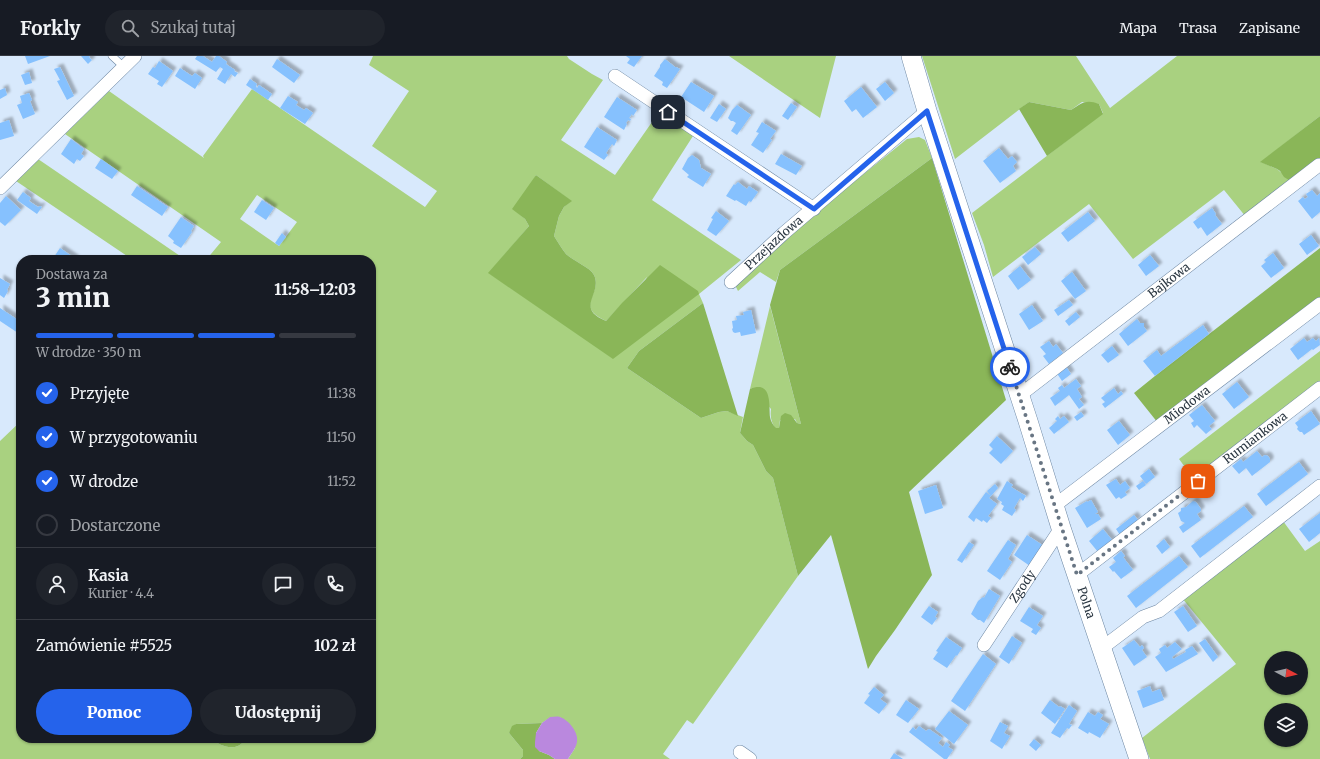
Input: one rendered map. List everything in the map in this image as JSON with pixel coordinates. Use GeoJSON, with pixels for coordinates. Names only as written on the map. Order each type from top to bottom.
{"type":"FeatureCollection","features":[{"type":"Feature","properties":{"kind":"street"},"geometry":{"type":"LineString","coordinates":[[0,188],[135,56]]}},
{"type":"Feature","properties":{"kind":"street","name":"Polna"},"geometry":{"type":"LineString","coordinates":[[911,56],[927,111],[1020,395],[1061,528],[1139,759]]}},
{"type":"Feature","properties":{"kind":"street"},"geometry":{"type":"LineString","coordinates":[[615,76],[814,209]]}},
{"type":"Feature","properties":{"kind":"street","name":"Przejazdowa"},"geometry":{"type":"LineString","coordinates":[[731,282],[784,233],[814,209],[927,111]]}},
{"type":"Feature","properties":{"kind":"street","name":"Bajkowa"},"geometry":{"type":"LineString","coordinates":[[1020,395],[1319,165]]}},
{"type":"Feature","properties":{"kind":"street","name":"Miodowa"},"geometry":{"type":"LineString","coordinates":[[1054,506],[1320,304]]}},
{"type":"Feature","properties":{"kind":"street","name":"Rumiankowa"},"geometry":{"type":"LineString","coordinates":[[1077,575],[1320,388]]}},
{"type":"Feature","properties":{"kind":"street"},"geometry":{"type":"LineString","coordinates":[[1102,648],[1143,616],[1159,612],[1320,486]]}},
{"type":"Feature","properties":{"kind":"street","name":"Zgody"},"geometry":{"type":"LineString","coordinates":[[984,645],[1061,528]]}},
{"type":"Feature","properties":{"kind":"lane"},"geometry":{"type":"LineString","coordinates":[[112,56],[124,67]]}},
{"type":"Feature","properties":{"kind":"green space"},"geometry":{"type":"Polygon","coordinates":[[[373,56],[567,56],[569,59],[603,80],[561,140],[615,175],[659,112],[693,136],[652,200],[741,260],[699,294],[703,303],[639,351],[627,368],[701,418],[727,411],[743,417],[740,433],[753,445],[766,471],[773,478],[798,576],[693,724],[687,720],[663,754],[670,759],[568,759],[575,748],[560,717],[551,717],[542,723],[516,724],[509,733],[523,750],[523,756],[520,759],[0,759],[0,441],[16,426],[16,743],[218,743],[227,747],[235,747],[242,743],[376,743],[376,255],[210,255],[221,242],[65,134],[109,91],[204,158],[203,156],[252,89],[425,207],[437,191],[372,146],[409,91],[369,65],[373,56]],[[536,175],[517,212],[525,219],[529,226],[489,273],[613,358],[647,277],[606,321],[591,310],[590,305],[596,282],[594,275],[589,269],[566,254],[554,236],[559,216],[564,207],[571,201],[536,175]],[[257,195],[240,219],[279,246],[297,222],[257,195]]]}},
{"type":"Feature","properties":{"kind":"green space"},"geometry":{"type":"Polygon","coordinates":[[[729,56],[836,56],[820,118],[729,56]]]}},
{"type":"Feature","properties":{"kind":"green space"},"geometry":{"type":"Polygon","coordinates":[[[922,56],[1076,56],[1110,108],[1177,56],[1320,56],[1320,116],[1261,162],[1277,169],[1292,182],[1246,217],[1224,190],[1133,259],[1089,204],[993,277],[984,245],[972,213],[1103,113],[1099,104],[1082,102],[1071,110],[1029,102],[955,159],[922,56]]]}},
{"type":"Feature","properties":{"kind":"green space"},"geometry":{"type":"Polygon","coordinates":[[[1029,102],[1071,110],[1081,104],[1091,102],[1099,104],[1103,114],[1047,156],[1019,109],[1029,102]]]}},
{"type":"Feature","properties":{"kind":"green space"},"geometry":{"type":"Polygon","coordinates":[[[1320,116],[1320,161],[1292,182],[1284,177],[1277,169],[1260,162],[1320,116]]]}},
{"type":"Feature","properties":{"kind":"green space"},"geometry":{"type":"Polygon","coordinates":[[[919,137],[925,140],[932,158],[780,270],[776,282],[760,272],[738,291],[735,285],[788,235],[907,139],[919,137]]]}},
{"type":"Feature","properties":{"kind":"green space"},"geometry":{"type":"Polygon","coordinates":[[[932,158],[1006,400],[909,492],[932,575],[868,669],[831,535],[798,576],[773,478],[766,471],[753,445],[740,433],[750,389],[757,387],[766,390],[769,400],[770,419],[776,428],[779,428],[781,416],[785,413],[791,415],[797,423],[801,424],[770,305],[780,270],[932,158]]]}},
{"type":"Feature","properties":{"kind":"green space"},"geometry":{"type":"Polygon","coordinates":[[[38,159],[179,255],[126,255],[16,181],[38,159]]]}},
{"type":"Feature","properties":{"kind":"green space"},"geometry":{"type":"Polygon","coordinates":[[[536,175],[572,201],[564,207],[559,216],[554,236],[566,254],[589,269],[594,275],[596,282],[591,300],[591,306],[592,311],[597,316],[606,321],[660,265],[698,291],[699,294],[613,359],[488,273],[529,226],[525,219],[512,209],[536,175]]]}},
{"type":"Feature","properties":{"kind":"green space"},"geometry":{"type":"Polygon","coordinates":[[[1320,248],[1320,299],[1158,423],[1134,393],[1320,248]]]}},
{"type":"Feature","properties":{"kind":"green space"},"geometry":{"type":"Polygon","coordinates":[[[703,303],[738,416],[727,411],[701,418],[627,368],[639,351],[703,303]]]}},
{"type":"Feature","properties":{"kind":"green space"},"geometry":{"type":"Polygon","coordinates":[[[770,306],[801,424],[797,423],[795,419],[780,420],[779,428],[776,429],[771,419],[771,409],[753,388],[750,389],[770,306]]]}},
{"type":"Feature","properties":{"kind":"green space"},"geometry":{"type":"Polygon","coordinates":[[[1320,351],[1320,381],[1193,478],[1179,459],[1320,351]]]}},
{"type":"Feature","properties":{"kind":"green space"},"geometry":{"type":"Polygon","coordinates":[[[1283,521],[1305,551],[1320,541],[1320,759],[1150,759],[1142,738],[1236,664],[1182,598],[1283,521]]]}},
{"type":"Feature","properties":{"kind":"green space"},"geometry":{"type":"Polygon","coordinates":[[[542,723],[536,733],[539,751],[555,759],[520,759],[523,756],[523,750],[509,733],[512,726],[516,724],[542,723]]]}},
{"type":"Feature","properties":{"kind":"green space"},"geometry":{"type":"Polygon","coordinates":[[[218,743],[242,743],[235,747],[227,747],[218,743]]]}},
{"type":"Feature","properties":{"kind":"shaded area"},"geometry":{"type":"Polygon","coordinates":[[[550,717],[559,717],[567,721],[575,731],[577,742],[575,749],[568,759],[555,759],[539,751],[535,747],[536,733],[542,723],[550,717]]]}},
{"type":"Feature","properties":{"kind":"building"},"geometry":{"type":"Polygon","coordinates":[[[25,56],[50,56],[28,64],[25,56]]]}},
{"type":"Feature","properties":{"kind":"building"},"geometry":{"type":"Polygon","coordinates":[[[81,56],[90,56],[89,57],[92,60],[88,64],[81,56]]]}},
{"type":"Feature","properties":{"kind":"building"},"geometry":{"type":"Polygon","coordinates":[[[197,56],[203,56],[212,62],[216,56],[219,56],[227,62],[226,64],[238,73],[235,77],[231,74],[225,84],[217,79],[223,69],[220,67],[216,72],[195,59],[197,56]]]}},
{"type":"Feature","properties":{"kind":"building"},"geometry":{"type":"Polygon","coordinates":[[[626,56],[642,56],[634,67],[627,63],[630,59],[626,56]]]}},
{"type":"Feature","properties":{"kind":"building"},"geometry":{"type":"Polygon","coordinates":[[[277,59],[300,75],[294,83],[272,67],[277,59]]]}},
{"type":"Feature","properties":{"kind":"building"},"geometry":{"type":"Polygon","coordinates":[[[665,59],[680,69],[667,88],[662,85],[663,82],[654,76],[665,59]]]}},
{"type":"Feature","properties":{"kind":"building"},"geometry":{"type":"Polygon","coordinates":[[[159,61],[173,71],[162,87],[157,84],[159,81],[148,74],[153,67],[155,68],[159,61]]]}},
{"type":"Feature","properties":{"kind":"building"},"geometry":{"type":"Polygon","coordinates":[[[60,67],[74,96],[67,100],[57,81],[60,80],[54,69],[60,67]]]}},
{"type":"Feature","properties":{"kind":"building"},"geometry":{"type":"Polygon","coordinates":[[[180,68],[192,76],[195,73],[202,78],[195,89],[175,76],[180,68]]]}},
{"type":"Feature","properties":{"kind":"building"},"geometry":{"type":"Polygon","coordinates":[[[29,72],[32,83],[25,85],[21,75],[29,72]]]}},
{"type":"Feature","properties":{"kind":"building"},"geometry":{"type":"Polygon","coordinates":[[[250,79],[257,84],[257,88],[259,85],[272,94],[268,100],[246,85],[250,79]]]}},
{"type":"Feature","properties":{"kind":"building"},"geometry":{"type":"Polygon","coordinates":[[[691,82],[714,96],[704,112],[681,97],[691,82]]]}},
{"type":"Feature","properties":{"kind":"building"},"geometry":{"type":"Polygon","coordinates":[[[885,82],[894,93],[885,101],[876,89],[885,82]]]}},
{"type":"Feature","properties":{"kind":"building"},"geometry":{"type":"Polygon","coordinates":[[[861,87],[877,107],[863,118],[856,109],[852,112],[844,101],[861,87]]]}},
{"type":"Feature","properties":{"kind":"building"},"geometry":{"type":"Polygon","coordinates":[[[5,88],[7,95],[0,99],[0,90],[5,88]]]}},
{"type":"Feature","properties":{"kind":"building"},"geometry":{"type":"Polygon","coordinates":[[[29,93],[32,100],[30,101],[35,114],[23,119],[17,105],[22,103],[20,96],[29,93]]]}},
{"type":"Feature","properties":{"kind":"building"},"geometry":{"type":"Polygon","coordinates":[[[288,96],[298,102],[296,105],[304,110],[306,108],[313,113],[305,124],[280,108],[288,96]]]}},
{"type":"Feature","properties":{"kind":"building"},"geometry":{"type":"Polygon","coordinates":[[[617,97],[637,110],[633,116],[632,114],[629,118],[631,119],[626,123],[627,124],[624,130],[604,117],[617,97]]]}},
{"type":"Feature","properties":{"kind":"building"},"geometry":{"type":"Polygon","coordinates":[[[791,103],[797,107],[788,120],[782,116],[791,103]]]}},
{"type":"Feature","properties":{"kind":"building"},"geometry":{"type":"Polygon","coordinates":[[[719,104],[726,109],[717,122],[710,118],[719,104]]]}},
{"type":"Feature","properties":{"kind":"building"},"geometry":{"type":"Polygon","coordinates":[[[737,105],[751,115],[737,135],[731,131],[736,123],[728,118],[732,110],[737,105]]]}},
{"type":"Feature","properties":{"kind":"building"},"geometry":{"type":"Polygon","coordinates":[[[9,120],[14,136],[0,140],[0,123],[9,120]]]}},
{"type":"Feature","properties":{"kind":"building"},"geometry":{"type":"Polygon","coordinates":[[[762,122],[776,131],[763,153],[751,145],[759,133],[756,132],[762,122]]]}},
{"type":"Feature","properties":{"kind":"building"},"geometry":{"type":"Polygon","coordinates":[[[597,127],[617,140],[614,146],[612,144],[606,153],[608,155],[604,160],[584,147],[597,127]]]}},
{"type":"Feature","properties":{"kind":"building"},"geometry":{"type":"Polygon","coordinates":[[[71,139],[84,149],[81,154],[84,156],[80,161],[77,159],[74,164],[61,154],[71,139]]]}},
{"type":"Feature","properties":{"kind":"building"},"geometry":{"type":"Polygon","coordinates":[[[999,148],[1008,159],[1012,156],[1017,162],[1013,166],[1016,171],[1000,183],[983,161],[999,148]]]}},
{"type":"Feature","properties":{"kind":"building"},"geometry":{"type":"Polygon","coordinates":[[[781,154],[802,166],[796,175],[775,164],[781,154]]]}},
{"type":"Feature","properties":{"kind":"building"},"geometry":{"type":"Polygon","coordinates":[[[692,155],[699,160],[701,168],[711,174],[703,187],[687,177],[689,175],[682,169],[688,158],[692,155]]]}},
{"type":"Feature","properties":{"kind":"building"},"geometry":{"type":"Polygon","coordinates":[[[101,159],[118,171],[112,179],[95,168],[101,159]]]}},
{"type":"Feature","properties":{"kind":"building"},"geometry":{"type":"Polygon","coordinates":[[[738,182],[747,189],[749,186],[758,192],[746,206],[726,196],[734,184],[735,185],[738,182]]]}},
{"type":"Feature","properties":{"kind":"building"},"geometry":{"type":"Polygon","coordinates":[[[137,186],[168,207],[162,216],[131,195],[137,186]]]}},
{"type":"Feature","properties":{"kind":"building"},"geometry":{"type":"Polygon","coordinates":[[[1312,190],[1317,196],[1320,193],[1320,212],[1312,219],[1298,201],[1303,197],[1305,199],[1308,197],[1306,194],[1312,190]]]}},
{"type":"Feature","properties":{"kind":"building"},"geometry":{"type":"Polygon","coordinates":[[[23,192],[31,198],[29,201],[38,207],[42,207],[37,214],[17,200],[23,192]]]}},
{"type":"Feature","properties":{"kind":"building"},"geometry":{"type":"Polygon","coordinates":[[[6,196],[21,210],[5,226],[0,222],[0,203],[6,196]]]}},
{"type":"Feature","properties":{"kind":"building"},"geometry":{"type":"Polygon","coordinates":[[[262,200],[274,208],[266,220],[254,212],[262,200]]]}},
{"type":"Feature","properties":{"kind":"building"},"geometry":{"type":"Polygon","coordinates":[[[1212,208],[1222,224],[1207,236],[1201,227],[1198,229],[1193,222],[1212,208]]]}},
{"type":"Feature","properties":{"kind":"building"},"geometry":{"type":"Polygon","coordinates":[[[716,211],[729,221],[716,236],[707,230],[713,219],[711,218],[716,211]]]}},
{"type":"Feature","properties":{"kind":"building"},"geometry":{"type":"Polygon","coordinates":[[[1088,212],[1095,221],[1068,242],[1061,233],[1088,212]]]}},
{"type":"Feature","properties":{"kind":"building"},"geometry":{"type":"Polygon","coordinates":[[[181,217],[194,226],[191,231],[192,232],[181,248],[173,243],[174,241],[168,236],[181,217]]]}},
{"type":"Feature","properties":{"kind":"building"},"geometry":{"type":"Polygon","coordinates":[[[282,233],[286,237],[279,246],[275,243],[282,233]]]}},
{"type":"Feature","properties":{"kind":"building"},"geometry":{"type":"Polygon","coordinates":[[[1311,235],[1319,246],[1307,255],[1299,244],[1311,235]]]}},
{"type":"Feature","properties":{"kind":"building"},"geometry":{"type":"Polygon","coordinates":[[[1035,247],[1041,254],[1028,265],[1022,257],[1035,247]]]}},
{"type":"Feature","properties":{"kind":"building"},"geometry":{"type":"Polygon","coordinates":[[[60,248],[70,255],[55,255],[60,248]]]}},
{"type":"Feature","properties":{"kind":"building"},"geometry":{"type":"Polygon","coordinates":[[[1273,253],[1284,268],[1271,278],[1261,266],[1266,262],[1264,260],[1273,253]]]}},
{"type":"Feature","properties":{"kind":"building"},"geometry":{"type":"Polygon","coordinates":[[[1150,255],[1159,266],[1146,276],[1138,265],[1150,255]]]}},
{"type":"Feature","properties":{"kind":"building"},"geometry":{"type":"Polygon","coordinates":[[[1020,266],[1031,280],[1018,290],[1008,276],[1020,266]]]}},
{"type":"Feature","properties":{"kind":"building"},"geometry":{"type":"Polygon","coordinates":[[[1072,272],[1086,291],[1075,299],[1061,281],[1072,272]]]}},
{"type":"Feature","properties":{"kind":"building"},"geometry":{"type":"Polygon","coordinates":[[[0,278],[10,284],[4,298],[0,295],[0,278]]]}},
{"type":"Feature","properties":{"kind":"building"},"geometry":{"type":"Polygon","coordinates":[[[1069,300],[1073,305],[1058,316],[1054,310],[1069,300]]]}},
{"type":"Feature","properties":{"kind":"building"},"geometry":{"type":"Polygon","coordinates":[[[1032,305],[1043,321],[1029,330],[1019,314],[1032,305]]]}},
{"type":"Feature","properties":{"kind":"building"},"geometry":{"type":"Polygon","coordinates":[[[0,308],[16,319],[16,332],[0,321],[0,308]]]}},
{"type":"Feature","properties":{"kind":"building"},"geometry":{"type":"Polygon","coordinates":[[[751,310],[756,333],[741,336],[740,332],[733,332],[732,321],[737,320],[736,316],[744,315],[743,312],[751,310]]]}},
{"type":"Feature","properties":{"kind":"building"},"geometry":{"type":"Polygon","coordinates":[[[1076,312],[1080,317],[1069,326],[1065,321],[1076,312]]]}},
{"type":"Feature","properties":{"kind":"building"},"geometry":{"type":"Polygon","coordinates":[[[1137,319],[1140,323],[1144,323],[1144,327],[1147,331],[1128,346],[1119,334],[1137,319]]]}},
{"type":"Feature","properties":{"kind":"building"},"geometry":{"type":"Polygon","coordinates":[[[1203,325],[1209,334],[1155,376],[1143,361],[1157,350],[1161,356],[1203,325]]]}},
{"type":"Feature","properties":{"kind":"building"},"geometry":{"type":"Polygon","coordinates":[[[1304,338],[1307,342],[1313,338],[1316,341],[1319,338],[1320,345],[1313,350],[1312,349],[1298,360],[1290,349],[1304,338]]]}},
{"type":"Feature","properties":{"kind":"building"},"geometry":{"type":"Polygon","coordinates":[[[1049,341],[1053,347],[1056,344],[1063,353],[1049,364],[1043,356],[1046,354],[1040,347],[1049,341]]]}},
{"type":"Feature","properties":{"kind":"building"},"geometry":{"type":"Polygon","coordinates":[[[1112,346],[1119,355],[1108,363],[1101,355],[1112,346]]]}},
{"type":"Feature","properties":{"kind":"building"},"geometry":{"type":"Polygon","coordinates":[[[1065,365],[1071,374],[1062,381],[1056,372],[1065,365]]]}},
{"type":"Feature","properties":{"kind":"building"},"geometry":{"type":"Polygon","coordinates":[[[1076,379],[1081,386],[1077,389],[1082,397],[1079,399],[1084,405],[1079,409],[1069,395],[1055,406],[1050,398],[1060,391],[1058,388],[1062,385],[1064,388],[1076,379]]]}},
{"type":"Feature","properties":{"kind":"building"},"geometry":{"type":"Polygon","coordinates":[[[1237,382],[1249,397],[1234,409],[1222,394],[1237,382]]]}},
{"type":"Feature","properties":{"kind":"building"},"geometry":{"type":"Polygon","coordinates":[[[1114,388],[1118,394],[1121,391],[1123,394],[1105,408],[1102,404],[1105,402],[1101,398],[1114,388]]]}},
{"type":"Feature","properties":{"kind":"building"},"geometry":{"type":"Polygon","coordinates":[[[1202,405],[1215,421],[1209,426],[1212,429],[1206,434],[1197,425],[1194,428],[1191,423],[1194,421],[1189,415],[1202,405]]]}},
{"type":"Feature","properties":{"kind":"building"},"geometry":{"type":"Polygon","coordinates":[[[1311,411],[1320,424],[1304,435],[1297,429],[1298,427],[1295,423],[1311,411]]]}},
{"type":"Feature","properties":{"kind":"building"},"geometry":{"type":"Polygon","coordinates":[[[1081,412],[1084,416],[1077,421],[1074,417],[1081,412]]]}},
{"type":"Feature","properties":{"kind":"building"},"geometry":{"type":"Polygon","coordinates":[[[1058,416],[1060,419],[1064,416],[1069,422],[1054,434],[1049,428],[1057,421],[1055,419],[1058,416]]]}},
{"type":"Feature","properties":{"kind":"building"},"geometry":{"type":"Polygon","coordinates":[[[1119,421],[1130,435],[1118,445],[1107,430],[1119,421]]]}},
{"type":"Feature","properties":{"kind":"building"},"geometry":{"type":"Polygon","coordinates":[[[997,436],[1013,451],[1001,464],[989,453],[993,449],[989,445],[997,436]]]}},
{"type":"Feature","properties":{"kind":"building"},"geometry":{"type":"Polygon","coordinates":[[[1257,451],[1262,457],[1265,455],[1268,456],[1270,462],[1252,476],[1246,468],[1239,474],[1232,466],[1241,459],[1243,462],[1257,451]]]}},
{"type":"Feature","properties":{"kind":"building"},"geometry":{"type":"Polygon","coordinates":[[[1299,462],[1308,474],[1266,506],[1257,494],[1299,462]]]}},
{"type":"Feature","properties":{"kind":"building"},"geometry":{"type":"Polygon","coordinates":[[[1149,469],[1155,477],[1146,484],[1140,476],[1149,469]]]}},
{"type":"Feature","properties":{"kind":"building"},"geometry":{"type":"Polygon","coordinates":[[[1116,479],[1120,485],[1125,481],[1130,488],[1125,492],[1127,495],[1121,499],[1119,497],[1116,499],[1106,485],[1116,479]]]}},
{"type":"Feature","properties":{"kind":"building"},"geometry":{"type":"Polygon","coordinates":[[[1007,481],[1013,485],[1011,487],[1026,496],[1023,501],[1020,498],[1014,508],[1016,510],[1012,516],[1002,510],[1004,506],[1001,504],[1002,502],[997,499],[1007,481]]]}},
{"type":"Feature","properties":{"kind":"building"},"geometry":{"type":"Polygon","coordinates":[[[1143,481],[1146,485],[1139,490],[1136,486],[1143,481]]]}},
{"type":"Feature","properties":{"kind":"building"},"geometry":{"type":"Polygon","coordinates":[[[995,484],[998,488],[991,496],[987,491],[995,484]]]}},
{"type":"Feature","properties":{"kind":"building"},"geometry":{"type":"Polygon","coordinates":[[[936,485],[943,508],[925,514],[918,491],[936,485]]]}},
{"type":"Feature","properties":{"kind":"building"},"geometry":{"type":"Polygon","coordinates":[[[986,492],[991,496],[989,498],[997,504],[988,516],[991,518],[987,523],[976,518],[974,522],[968,517],[986,492]]]}},
{"type":"Feature","properties":{"kind":"building"},"geometry":{"type":"Polygon","coordinates":[[[1091,500],[1098,512],[1095,514],[1098,514],[1101,519],[1087,528],[1075,508],[1091,500]]]}},
{"type":"Feature","properties":{"kind":"building"},"geometry":{"type":"Polygon","coordinates":[[[1193,501],[1196,502],[1201,509],[1201,511],[1197,514],[1201,520],[1183,533],[1179,527],[1185,523],[1181,521],[1178,513],[1181,511],[1181,508],[1186,507],[1193,501]]]}},
{"type":"Feature","properties":{"kind":"building"},"geometry":{"type":"Polygon","coordinates":[[[1244,506],[1253,517],[1200,558],[1191,546],[1244,506]]]}},
{"type":"Feature","properties":{"kind":"building"},"geometry":{"type":"Polygon","coordinates":[[[1320,513],[1320,533],[1309,542],[1299,529],[1320,513]]]}},
{"type":"Feature","properties":{"kind":"building"},"geometry":{"type":"Polygon","coordinates":[[[1134,515],[1138,520],[1120,535],[1116,529],[1134,515]]]}},
{"type":"Feature","properties":{"kind":"building"},"geometry":{"type":"Polygon","coordinates":[[[1103,529],[1113,541],[1098,552],[1089,541],[1103,529]]]}},
{"type":"Feature","properties":{"kind":"building"},"geometry":{"type":"Polygon","coordinates":[[[1027,535],[1044,546],[1030,566],[1014,555],[1027,535]]]}},
{"type":"Feature","properties":{"kind":"building"},"geometry":{"type":"Polygon","coordinates":[[[1164,539],[1170,547],[1162,554],[1156,546],[1164,539]]]}},
{"type":"Feature","properties":{"kind":"building"},"geometry":{"type":"Polygon","coordinates":[[[1008,540],[1016,545],[1008,559],[1012,562],[1000,580],[987,571],[1008,540]]]}},
{"type":"Feature","properties":{"kind":"building"},"geometry":{"type":"Polygon","coordinates":[[[969,542],[974,545],[962,563],[957,560],[969,542]]]}},
{"type":"Feature","properties":{"kind":"building"},"geometry":{"type":"Polygon","coordinates":[[[1121,551],[1125,556],[1123,557],[1133,570],[1121,579],[1109,567],[1116,562],[1113,558],[1121,551]]]}},
{"type":"Feature","properties":{"kind":"building"},"geometry":{"type":"Polygon","coordinates":[[[1179,556],[1188,567],[1136,608],[1127,596],[1179,556]]]}},
{"type":"Feature","properties":{"kind":"building"},"geometry":{"type":"Polygon","coordinates":[[[989,589],[1000,596],[984,623],[971,614],[978,601],[983,597],[984,598],[989,589]]]}},
{"type":"Feature","properties":{"kind":"building"},"geometry":{"type":"Polygon","coordinates":[[[929,606],[938,612],[935,617],[937,618],[932,625],[921,617],[929,606]]]}},
{"type":"Feature","properties":{"kind":"building"},"geometry":{"type":"Polygon","coordinates":[[[1183,606],[1197,626],[1188,632],[1174,612],[1183,606]]]}},
{"type":"Feature","properties":{"kind":"building"},"geometry":{"type":"Polygon","coordinates":[[[1029,607],[1043,616],[1037,625],[1041,628],[1036,635],[1031,632],[1033,629],[1020,621],[1029,607]]]}},
{"type":"Feature","properties":{"kind":"building"},"geometry":{"type":"Polygon","coordinates":[[[1012,636],[1022,643],[1009,664],[999,657],[1012,636]]]}},
{"type":"Feature","properties":{"kind":"building"},"geometry":{"type":"Polygon","coordinates":[[[946,637],[962,648],[947,668],[933,659],[938,652],[936,651],[946,637]]]}},
{"type":"Feature","properties":{"kind":"building"},"geometry":{"type":"Polygon","coordinates":[[[1205,639],[1218,657],[1213,662],[1199,643],[1205,639]]]}},
{"type":"Feature","properties":{"kind":"building"},"geometry":{"type":"Polygon","coordinates":[[[1134,640],[1140,647],[1142,645],[1144,648],[1142,650],[1147,657],[1134,666],[1122,648],[1134,640]]]}},
{"type":"Feature","properties":{"kind":"building"},"geometry":{"type":"Polygon","coordinates":[[[1175,642],[1182,649],[1172,657],[1173,659],[1186,652],[1185,650],[1192,646],[1198,654],[1166,672],[1155,657],[1161,653],[1159,649],[1165,645],[1167,648],[1175,642]]]}},
{"type":"Feature","properties":{"kind":"building"},"geometry":{"type":"Polygon","coordinates":[[[983,654],[996,664],[965,711],[951,701],[983,654]]]}},
{"type":"Feature","properties":{"kind":"building"},"geometry":{"type":"Polygon","coordinates":[[[1150,686],[1152,692],[1160,689],[1164,700],[1143,708],[1137,691],[1150,686]]]}},
{"type":"Feature","properties":{"kind":"building"},"geometry":{"type":"Polygon","coordinates":[[[874,687],[884,695],[880,699],[887,704],[879,714],[864,703],[870,695],[868,694],[874,687]]]}},
{"type":"Feature","properties":{"kind":"building"},"geometry":{"type":"Polygon","coordinates":[[[906,700],[919,709],[908,723],[896,715],[906,700]]]}},
{"type":"Feature","properties":{"kind":"building"},"geometry":{"type":"Polygon","coordinates":[[[1050,700],[1059,707],[1060,706],[1065,709],[1055,724],[1041,713],[1050,700]]]}},
{"type":"Feature","properties":{"kind":"building"},"geometry":{"type":"Polygon","coordinates":[[[1069,705],[1077,711],[1069,724],[1072,725],[1069,729],[1067,728],[1060,738],[1051,733],[1069,705]]]}},
{"type":"Feature","properties":{"kind":"building"},"geometry":{"type":"Polygon","coordinates":[[[949,711],[968,725],[954,744],[935,729],[949,711]]]}},
{"type":"Feature","properties":{"kind":"building"},"geometry":{"type":"Polygon","coordinates":[[[1088,712],[1095,716],[1098,712],[1103,715],[1100,719],[1109,724],[1100,738],[1089,732],[1088,734],[1078,728],[1088,712]]]}},
{"type":"Feature","properties":{"kind":"building"},"geometry":{"type":"Polygon","coordinates":[[[1000,722],[1008,726],[1004,733],[1010,736],[1002,749],[990,741],[1000,722]]]}},
{"type":"Feature","properties":{"kind":"building"},"geometry":{"type":"Polygon","coordinates":[[[919,726],[926,731],[929,729],[942,738],[938,743],[943,747],[946,742],[950,745],[948,747],[953,750],[947,759],[944,759],[909,732],[913,727],[916,730],[919,726]]]}},
{"type":"Feature","properties":{"kind":"building"},"geometry":{"type":"Polygon","coordinates":[[[1034,739],[1041,745],[1036,751],[1029,745],[1034,739]]]}},
{"type":"Feature","properties":{"kind":"building"},"geometry":{"type":"Polygon","coordinates":[[[894,753],[903,759],[890,759],[894,753]]]}},
{"type":"Feature","properties":{"kind":"way so far"},"geometry":{"type":"LineString","coordinates":[[1010,367],[1077,575],[1198,481]]}},
{"type":"Feature","properties":{"kind":"route"},"geometry":{"type":"LineString","coordinates":[[668,112],[814,209],[927,111],[1010,367]]}}]}
